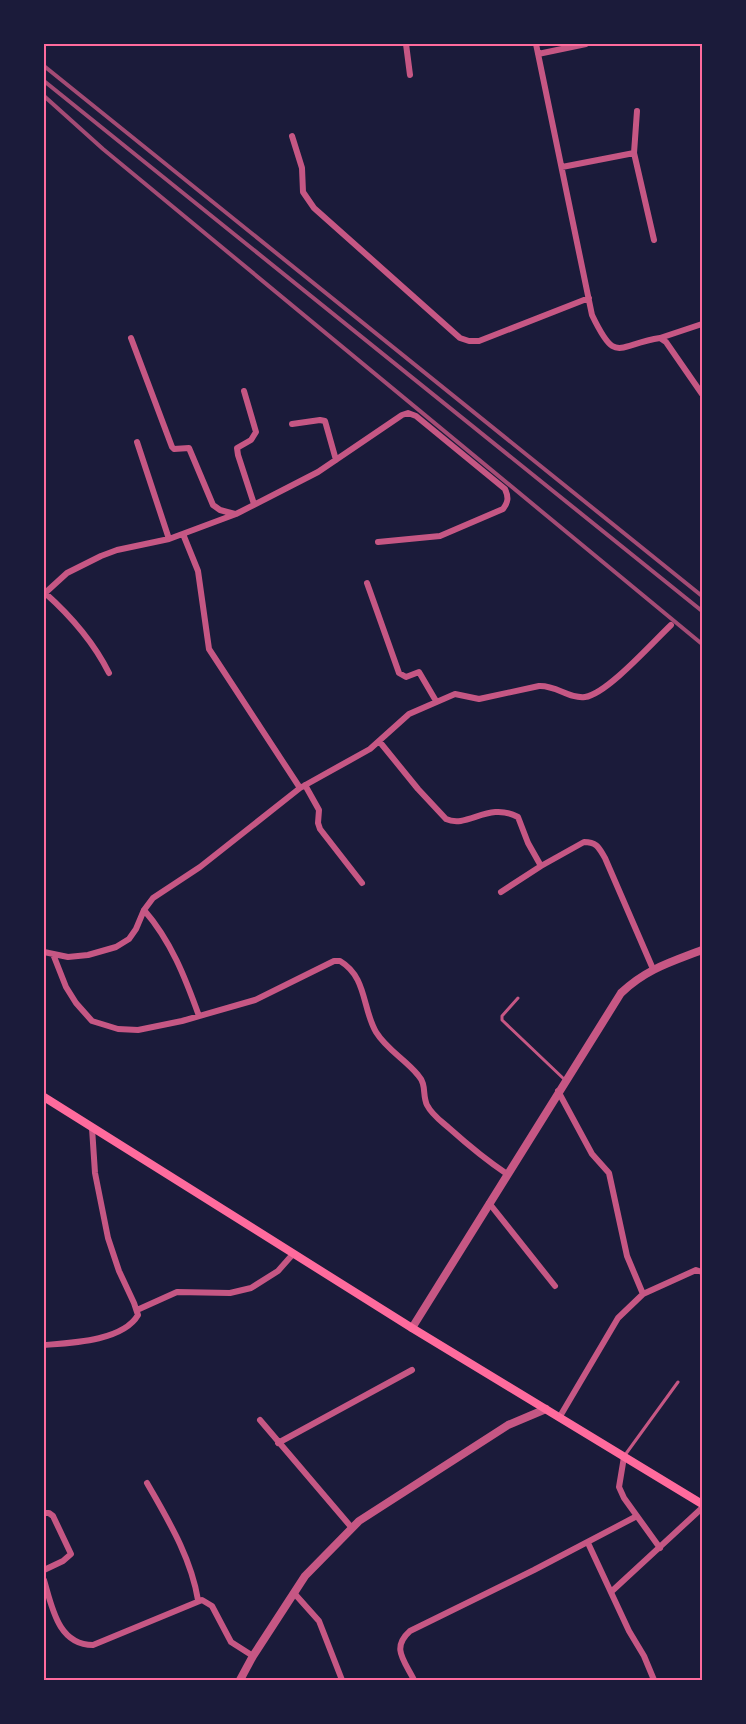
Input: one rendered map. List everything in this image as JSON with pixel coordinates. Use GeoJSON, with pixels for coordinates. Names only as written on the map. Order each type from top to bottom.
{"type":"FeatureCollection","features":[{"type":"Feature","properties":{"kind":"main road"},"geometry":{"type":"LineString","coordinates":[[44,1097],[412,1328],[702,1506]]}},
{"type":"Feature","properties":{"kind":"street"},"geometry":{"type":"LineString","coordinates":[[406,44],[410,75]]}},
{"type":"Feature","properties":{"kind":"street"},"geometry":{"type":"LineString","coordinates":[[536,44],[592,315],[604,340],[613,348],[624,348],[702,324]]}},
{"type":"Feature","properties":{"kind":"street"},"geometry":{"type":"LineString","coordinates":[[538,54],[586,44]]}},
{"type":"Feature","properties":{"kind":"street"},"geometry":{"type":"LineString","coordinates":[[637,111],[634,153],[654,240]]}},
{"type":"Feature","properties":{"kind":"street"},"geometry":{"type":"LineString","coordinates":[[292,136],[302,168],[303,192],[314,208],[460,338],[479,341],[589,298]]}},
{"type":"Feature","properties":{"kind":"street"},"geometry":{"type":"LineString","coordinates":[[562,167],[634,153]]}},
{"type":"Feature","properties":{"kind":"street"},"geometry":{"type":"LineString","coordinates":[[131,338],[172,447],[174,449],[189,448],[213,505],[220,510],[236,514]]}},
{"type":"Feature","properties":{"kind":"street"},"geometry":{"type":"LineString","coordinates":[[660,338],[666,342],[702,394]]}},
{"type":"Feature","properties":{"kind":"street"},"geometry":{"type":"LineString","coordinates":[[244,391],[256,432],[251,440],[237,448],[254,504]]}},
{"type":"Feature","properties":{"kind":"street"},"geometry":{"type":"LineString","coordinates":[[109,673],[93,643],[58,605],[44,594],[67,573],[117,550],[169,539],[236,514],[318,472],[396,417],[408,413],[416,416],[505,489],[508,496],[508,503],[503,510],[450,533],[428,538],[378,542]]}},
{"type":"Feature","properties":{"kind":"street"},"geometry":{"type":"LineString","coordinates":[[292,424],[325,421],[336,460]]}},
{"type":"Feature","properties":{"kind":"street"},"geometry":{"type":"LineString","coordinates":[[137,442],[169,539]]}},
{"type":"Feature","properties":{"kind":"street"},"geometry":{"type":"LineString","coordinates":[[183,534],[198,571],[209,649],[319,810],[320,829],[362,883]]}},
{"type":"Feature","properties":{"kind":"street"},"geometry":{"type":"LineString","coordinates":[[366,583],[399,673],[403,677],[419,672],[436,701]]}},
{"type":"Feature","properties":{"kind":"street"},"geometry":{"type":"LineString","coordinates":[[44,952],[68,957],[88,955],[116,947],[129,939],[153,898],[200,867],[302,786],[370,749],[409,714],[455,694],[479,699],[539,686],[549,686],[578,697],[592,695],[612,682],[671,625]]}},
{"type":"Feature","properties":{"kind":"street"},"geometry":{"type":"LineString","coordinates":[[379,741],[446,819],[461,821],[486,812],[497,811],[518,817],[528,843],[541,866]]}},
{"type":"Feature","properties":{"kind":"street"},"geometry":{"type":"LineString","coordinates":[[501,892],[584,842],[598,845],[653,969]]}},
{"type":"Feature","properties":{"kind":"street"},"geometry":{"type":"LineString","coordinates":[[144,910],[165,938],[186,978],[199,1016]]}},
{"type":"Feature","properties":{"kind":"street"},"geometry":{"type":"LineString","coordinates":[[412,1328],[621,993],[635,979],[653,969],[702,950]]}},
{"type":"Feature","properties":{"kind":"street"},"geometry":{"type":"LineString","coordinates":[[53,954],[66,987],[76,1004],[92,1021],[118,1029],[138,1030],[255,1000],[334,961],[340,961],[355,972],[366,998],[369,1018],[382,1043],[424,1082],[425,1098],[431,1111],[483,1158],[507,1174]]}},
{"type":"Feature","properties":{"kind":"street"},"geometry":{"type":"LineString","coordinates":[[558,1091],[592,1154],[609,1173],[627,1256],[643,1294]]}},
{"type":"Feature","properties":{"kind":"street"},"geometry":{"type":"LineString","coordinates":[[44,1345],[84,1340],[120,1332],[138,1315],[123,1282],[108,1238],[95,1173],[92,1128]]}},
{"type":"Feature","properties":{"kind":"street"},"geometry":{"type":"LineString","coordinates":[[489,1203],[555,1286]]}},
{"type":"Feature","properties":{"kind":"street"},"geometry":{"type":"LineString","coordinates":[[137,1310],[177,1292],[230,1293],[251,1288],[278,1271],[293,1254]]}},
{"type":"Feature","properties":{"kind":"street"},"geometry":{"type":"LineString","coordinates":[[559,1418],[618,1318],[643,1294],[696,1270],[702,1272]]}},
{"type":"Feature","properties":{"kind":"street"},"geometry":{"type":"LineString","coordinates":[[278,1443],[412,1370]]}},
{"type":"Feature","properties":{"kind":"street"},"geometry":{"type":"LineString","coordinates":[[240,1680],[305,1576],[358,1521],[508,1425],[546,1409]]}},
{"type":"Feature","properties":{"kind":"street"},"geometry":{"type":"LineString","coordinates":[[260,1420],[352,1528]]}},
{"type":"Feature","properties":{"kind":"street"},"geometry":{"type":"LineString","coordinates":[[624,1457],[619,1487],[624,1498],[660,1548]]}},
{"type":"Feature","properties":{"kind":"street"},"geometry":{"type":"LineString","coordinates":[[147,1483],[185,1554],[198,1600]]}},
{"type":"Feature","properties":{"kind":"street"},"geometry":{"type":"LineString","coordinates":[[611,1592],[702,1506]]}},
{"type":"Feature","properties":{"kind":"street"},"geometry":{"type":"LineString","coordinates":[[44,1513],[53,1516],[70,1554],[63,1562],[44,1570]]}},
{"type":"Feature","properties":{"kind":"street"},"geometry":{"type":"LineString","coordinates":[[414,1680],[400,1652],[399,1644],[410,1630],[588,1543],[637,1516]]}},
{"type":"Feature","properties":{"kind":"street"},"geometry":{"type":"LineString","coordinates":[[588,1543],[654,1680]]}},
{"type":"Feature","properties":{"kind":"street"},"geometry":{"type":"LineString","coordinates":[[44,1580],[58,1623],[70,1639],[80,1645],[93,1645],[198,1600],[212,1606],[231,1642],[253,1656]]}},
{"type":"Feature","properties":{"kind":"street"},"geometry":{"type":"LineString","coordinates":[[294,1593],[319,1621],[342,1680]]}},
{"type":"Feature","properties":{"kind":"lane"},"geometry":{"type":"LineString","coordinates":[[518,998],[502,1016],[502,1020],[565,1080]]}},
{"type":"Feature","properties":{"kind":"lane"},"geometry":{"type":"LineString","coordinates":[[624,1457],[678,1382]]}},
{"type":"Feature","properties":{"kind":"railway"},"geometry":{"type":"LineString","coordinates":[[44,66],[702,596]]}},
{"type":"Feature","properties":{"kind":"railway"},"geometry":{"type":"LineString","coordinates":[[44,81],[702,611]]}},
{"type":"Feature","properties":{"kind":"railway"},"geometry":{"type":"LineString","coordinates":[[44,96],[103,149],[702,644]]}}]}
